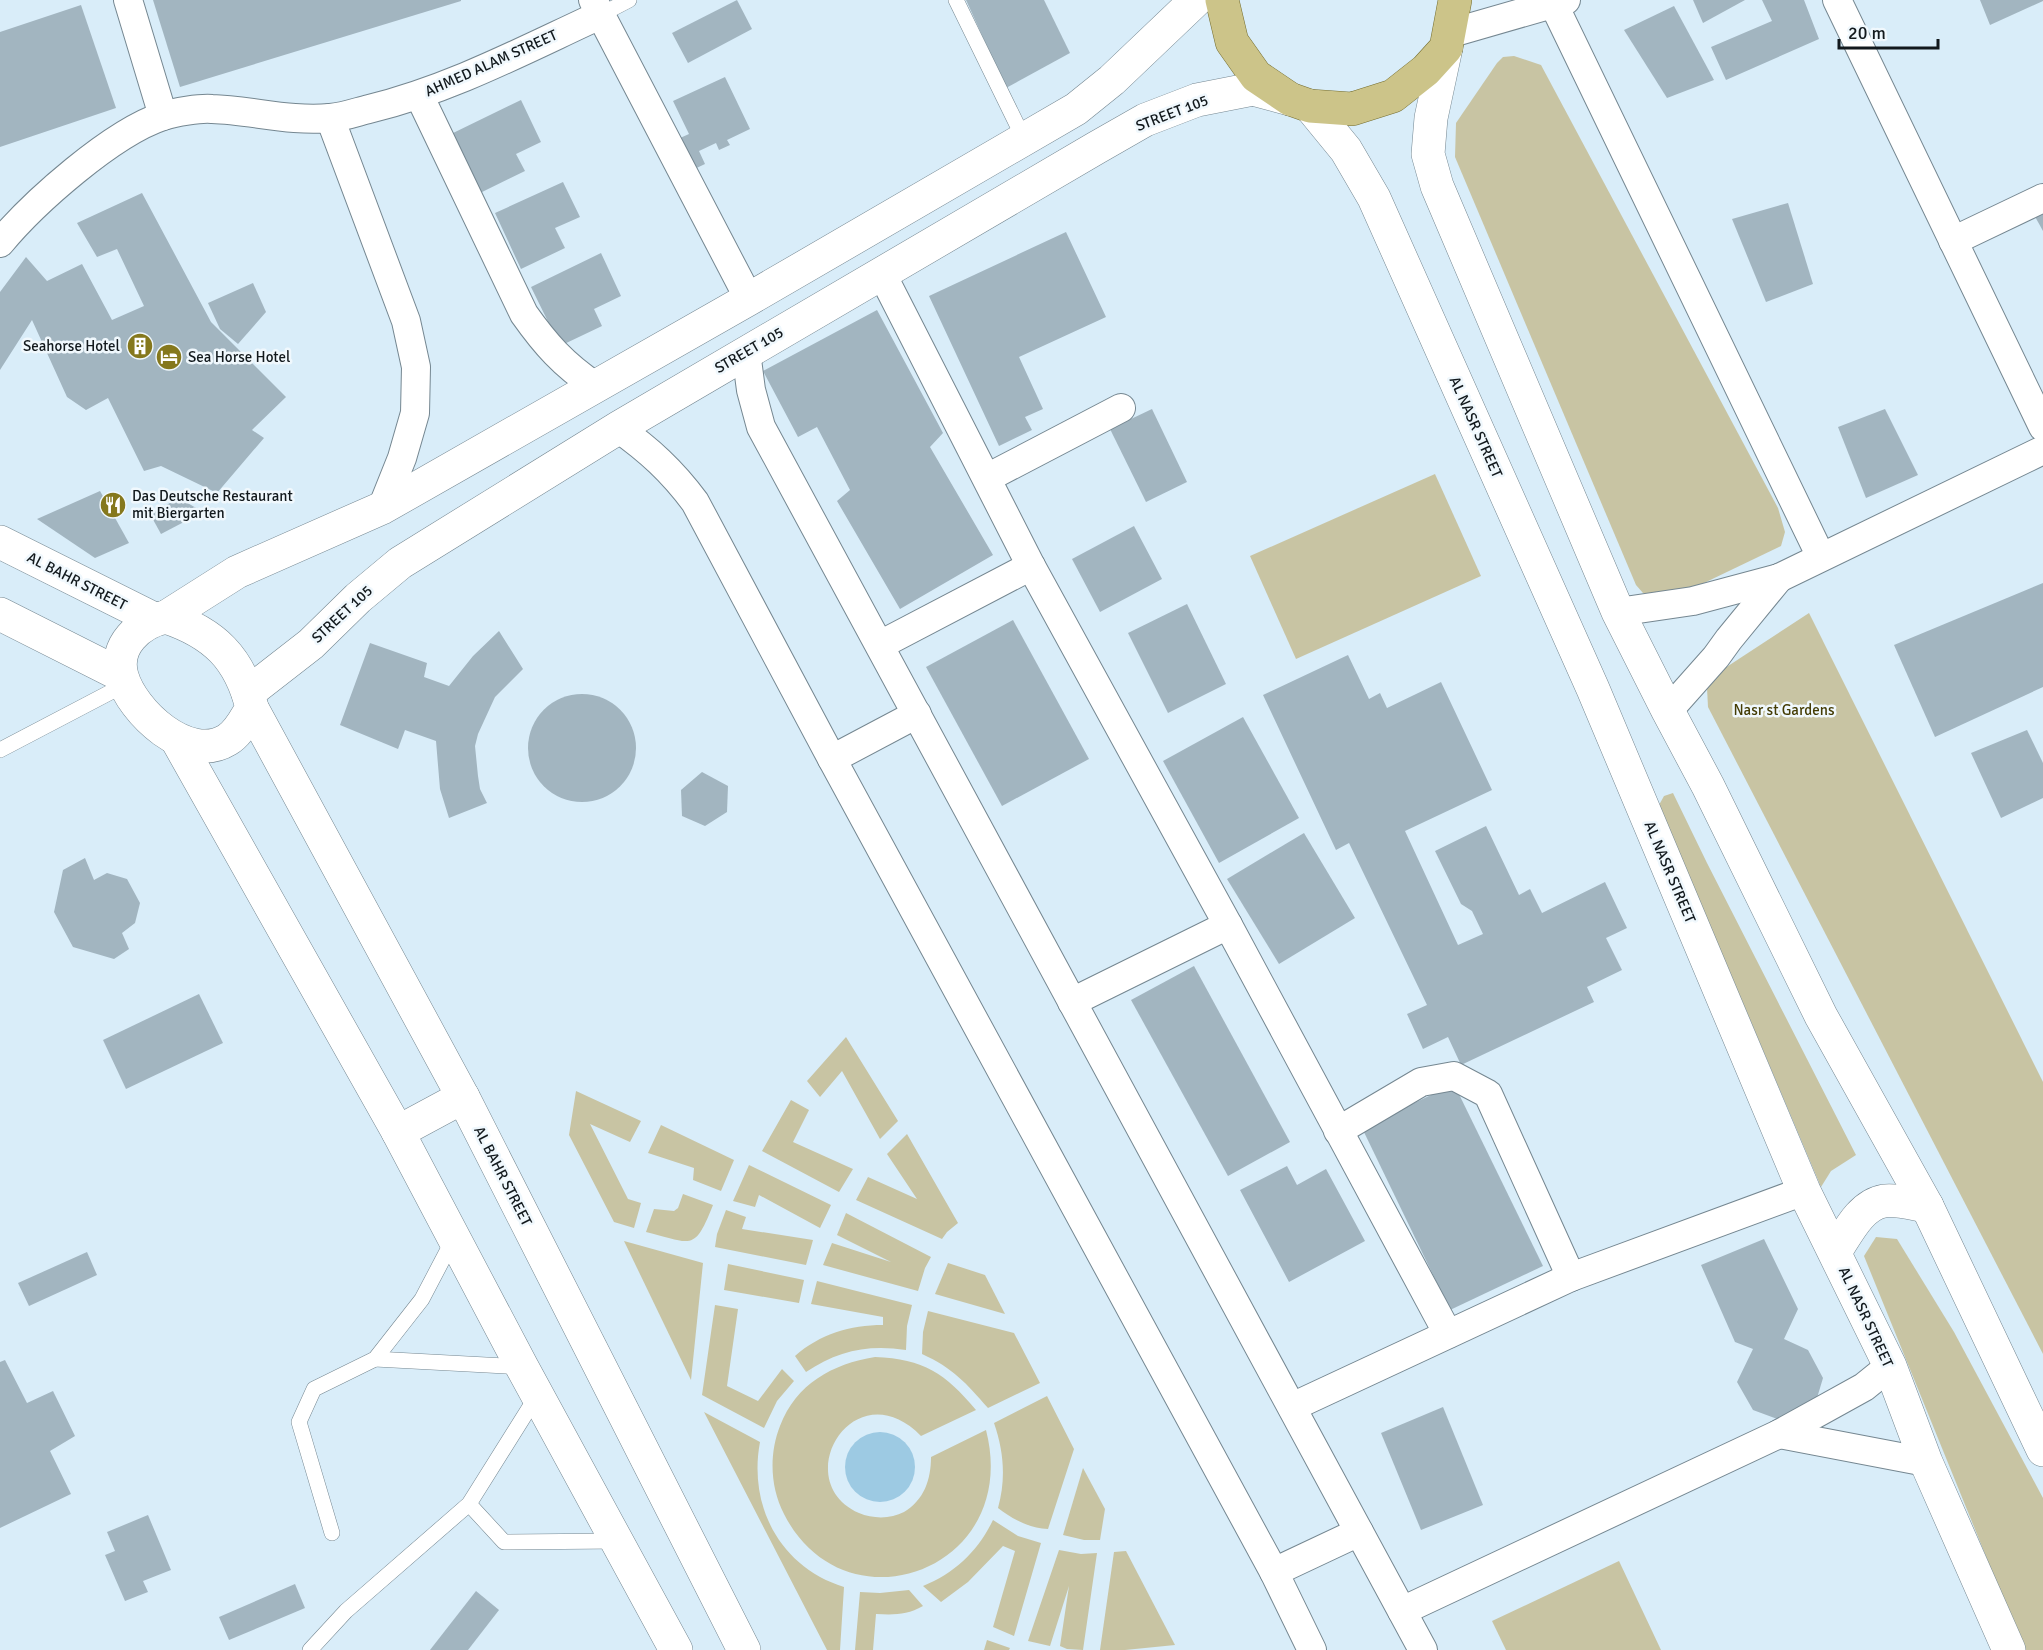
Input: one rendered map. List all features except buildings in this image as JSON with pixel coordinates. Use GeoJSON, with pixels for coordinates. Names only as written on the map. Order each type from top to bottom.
{"type":"FeatureCollection","features":[{"type":"Feature","properties":{"kind":"main road"},"geometry":{"type":"LineString","coordinates":[[160,618],[188,625],[209,636],[226,652],[239,672],[250,700],[240,728],[227,740],[211,746],[193,746],[177,740],[159,728],[144,712],[124,680],[121,658],[127,641],[138,628],[160,618],[237,572],[382,508],[1076,110],[1112,80],[1196,0]]}},
{"type":"Feature","properties":{"kind":"main road"},"geometry":{"type":"LineString","coordinates":[[1222,0],[1232,42],[1256,76],[1300,103],[1352,109],[1393,96],[1426,70],[1447,41]]}},
{"type":"Feature","properties":{"kind":"main road"},"geometry":{"type":"LineString","coordinates":[[1455,0],[1431,118],[1428,154],[1437,186],[1618,612],[1708,786],[1821,1016],[1927,1206],[2043,1450]]}},
{"type":"Feature","properties":{"kind":"main road","name":"STREET 105"},"geometry":{"type":"LineString","coordinates":[[250,700],[358,598],[400,564],[618,428],[1145,120],[1197,100],[1253,89],[1300,103]]}},
{"type":"Feature","properties":{"kind":"main road","name":"AL NASR STREET"},"geometry":{"type":"LineString","coordinates":[[1300,103],[1346,150],[1374,198],[1593,689],[1804,1191],[1890,1366],[1926,1461],[2009,1650]]}},
{"type":"Feature","properties":{"kind":"main road","name":"AL BAHR STREET"},"geometry":{"type":"LineString","coordinates":[[0,542],[160,618]]}},
{"type":"Feature","properties":{"kind":"main road"},"geometry":{"type":"LineString","coordinates":[[0,614],[124,680]]}},
{"type":"Feature","properties":{"kind":"main road","name":"AL BAHR STREET"},"geometry":{"type":"LineString","coordinates":[[250,700],[463,1097],[744,1650]]}},
{"type":"Feature","properties":{"kind":"main road"},"geometry":{"type":"LineString","coordinates":[[177,740],[398,1132],[676,1650]]}},
{"type":"Feature","properties":{"kind":"main road"},"geometry":{"type":"LineString","coordinates":[[398,1132],[463,1097]]}},
{"type":"Feature","properties":{"kind":"main road"},"geometry":{"type":"LineString","coordinates":[[1835,1252],[1859,1215],[1876,1204],[1883,1201],[1927,1206]]}},
{"type":"Feature","properties":{"kind":"street"},"geometry":{"type":"LineString","coordinates":[[129,0],[163,116]]}},
{"type":"Feature","properties":{"kind":"street"},"geometry":{"type":"LineString","coordinates":[[1837,0],[2043,427]]}},
{"type":"Feature","properties":{"kind":"street"},"geometry":{"type":"LineString","coordinates":[[1447,41],[1560,2],[1821,557]]}},
{"type":"Feature","properties":{"kind":"street"},"geometry":{"type":"LineString","coordinates":[[596,7],[749,299]]}},
{"type":"Feature","properties":{"kind":"street","name":"AHMED ALAM STREET"},"geometry":{"type":"LineString","coordinates":[[0,243],[43,198],[81,166],[121,137],[163,116],[211,108],[255,114],[330,118],[419,95],[457,81],[596,7]]}},
{"type":"Feature","properties":{"kind":"street"},"geometry":{"type":"LineString","coordinates":[[419,95],[524,314],[545,344],[571,370],[595,386]]}},
{"type":"Feature","properties":{"kind":"street"},"geometry":{"type":"LineString","coordinates":[[330,118],[406,321],[416,367],[415,413],[402,458],[382,508]]}},
{"type":"Feature","properties":{"kind":"street"},"geometry":{"type":"LineString","coordinates":[[1953,241],[2043,198]]}},
{"type":"Feature","properties":{"kind":"street"},"geometry":{"type":"LineString","coordinates":[[882,274],[1031,566],[1228,925],[1448,1334]]}},
{"type":"Feature","properties":{"kind":"street"},"geometry":{"type":"LineString","coordinates":[[746,352],[751,390],[761,427],[1423,1650]]}},
{"type":"Feature","properties":{"kind":"street"},"geometry":{"type":"LineString","coordinates":[[987,478],[1121,408]]}},
{"type":"Feature","properties":{"kind":"street"},"geometry":{"type":"LineString","coordinates":[[618,428],[647,449],[673,473],[695,502],[832,759],[1274,1572],[1312,1650]]}},
{"type":"Feature","properties":{"kind":"street"},"geometry":{"type":"LineString","coordinates":[[1618,612],[1693,601],[1779,578],[2043,450]]}},
{"type":"Feature","properties":{"kind":"street"},"geometry":{"type":"LineString","coordinates":[[880,645],[1031,566]]}},
{"type":"Feature","properties":{"kind":"street"},"geometry":{"type":"LineString","coordinates":[[1668,711],[1716,657],[1779,578]]}},
{"type":"Feature","properties":{"kind":"street"},"geometry":{"type":"LineString","coordinates":[[832,759],[917,714]]}},
{"type":"Feature","properties":{"kind":"street"},"geometry":{"type":"LineString","coordinates":[[1072,1002],[1228,925]]}},
{"type":"Feature","properties":{"kind":"street"},"geometry":{"type":"LineString","coordinates":[[1338,1131],[1421,1082],[1454,1076],[1488,1094],[1571,1277]]}},
{"type":"Feature","properties":{"kind":"street"},"geometry":{"type":"LineString","coordinates":[[1292,1407],[1571,1277],[1804,1191]]}},
{"type":"Feature","properties":{"kind":"street"},"geometry":{"type":"LineString","coordinates":[[1402,1611],[1779,1434],[1864,1387],[1890,1366]]}},
{"type":"Feature","properties":{"kind":"street"},"geometry":{"type":"LineString","coordinates":[[1779,1434],[1926,1461]]}},
{"type":"Feature","properties":{"kind":"street"},"geometry":{"type":"LineString","coordinates":[[1274,1572],[1359,1532]]}},
{"type":"Feature","properties":{"kind":"lane","name":"AHMED ALAM STREET"},"geometry":{"type":"LineString","coordinates":[[596,7],[629,0]]}},
{"type":"Feature","properties":{"kind":"lane"},"geometry":{"type":"LineString","coordinates":[[956,0],[1024,139]]}},
{"type":"Feature","properties":{"kind":"lane"},"geometry":{"type":"LineString","coordinates":[[0,750],[124,680]]}},
{"type":"Feature","properties":{"kind":"lane"},"geometry":{"type":"LineString","coordinates":[[332,1533],[299,1422],[314,1389],[375,1359],[422,1299],[454,1238]]}},
{"type":"Feature","properties":{"kind":"lane"},"geometry":{"type":"LineString","coordinates":[[310,1650],[346,1611],[469,1504],[530,1381],[375,1359]]}},
{"type":"Feature","properties":{"kind":"lane"},"geometry":{"type":"LineString","coordinates":[[469,1504],[504,1542],[523,1544],[616,1540]]}},
{"type":"Feature","properties":{"kind":"green space"},"geometry":{"type":"Polygon","coordinates":[[[1514,56],[1541,65],[1778,508],[1785,532],[1781,546],[1679,595],[1659,597],[1643,593],[1636,585],[1455,157],[1456,123],[1497,63],[1503,57],[1514,56]]]}},
{"type":"Feature","properties":{"kind":"green space"},"geometry":{"type":"Polygon","coordinates":[[[1435,474],[1481,576],[1296,659],[1250,556],[1435,474]]]}},
{"type":"Feature","properties":{"kind":"green space","name":"Nasr st Gardens"},"geometry":{"type":"Polygon","coordinates":[[[1809,613],[2043,1082],[2043,1354],[1708,707],[1707,688],[1725,668],[1809,613]]]}},
{"type":"Feature","properties":{"kind":"green space"},"geometry":{"type":"Polygon","coordinates":[[[1673,793],[1856,1155],[1831,1171],[1821,1187],[1659,805],[1664,796],[1673,793]]]}},
{"type":"Feature","properties":{"kind":"green space"},"geometry":{"type":"Polygon","coordinates":[[[846,1037],[898,1121],[880,1139],[842,1071],[820,1097],[807,1081],[846,1037]]]}},
{"type":"Feature","properties":{"kind":"green space"},"geometry":{"type":"Polygon","coordinates":[[[576,1091],[641,1121],[630,1142],[590,1124],[628,1199],[641,1203],[634,1228],[614,1222],[569,1135],[576,1091]]]}},
{"type":"Feature","properties":{"kind":"green space"},"geometry":{"type":"Polygon","coordinates":[[[791,1100],[809,1110],[793,1142],[853,1169],[839,1192],[762,1151],[791,1100]]]}},
{"type":"Feature","properties":{"kind":"green space"},"geometry":{"type":"Polygon","coordinates":[[[661,1125],[734,1160],[721,1191],[693,1180],[694,1168],[648,1153],[661,1125]]]}},
{"type":"Feature","properties":{"kind":"green space"},"geometry":{"type":"Polygon","coordinates":[[[907,1134],[958,1223],[942,1239],[856,1200],[868,1177],[917,1199],[887,1154],[907,1134]]]}},
{"type":"Feature","properties":{"kind":"green space"},"geometry":{"type":"Polygon","coordinates":[[[749,1165],[831,1205],[820,1228],[759,1195],[755,1207],[733,1201],[749,1165]]]}},
{"type":"Feature","properties":{"kind":"green space"},"geometry":{"type":"Polygon","coordinates":[[[683,1194],[713,1205],[696,1238],[682,1241],[646,1232],[654,1209],[674,1211],[678,1208],[683,1194]]]}},
{"type":"Feature","properties":{"kind":"green space"},"geometry":{"type":"Polygon","coordinates":[[[726,1210],[746,1217],[742,1229],[813,1240],[806,1265],[715,1247],[726,1210]]]}},
{"type":"Feature","properties":{"kind":"green space"},"geometry":{"type":"Polygon","coordinates":[[[846,1213],[931,1257],[918,1291],[823,1265],[832,1243],[891,1262],[837,1235],[846,1213]]]}},
{"type":"Feature","properties":{"kind":"green space"},"geometry":{"type":"Polygon","coordinates":[[[1876,1237],[1897,1239],[1954,1332],[2043,1498],[2043,1650],[2024,1650],[1864,1256],[1876,1237]]]}},
{"type":"Feature","properties":{"kind":"green space"},"geometry":{"type":"Polygon","coordinates":[[[624,1241],[703,1263],[691,1380],[624,1241]]]}},
{"type":"Feature","properties":{"kind":"green space"},"geometry":{"type":"Polygon","coordinates":[[[948,1263],[985,1275],[1005,1314],[935,1294],[948,1263]]]}},
{"type":"Feature","properties":{"kind":"green space"},"geometry":{"type":"Polygon","coordinates":[[[728,1264],[804,1280],[799,1303],[724,1290],[728,1264]]]}},
{"type":"Feature","properties":{"kind":"green space"},"geometry":{"type":"Polygon","coordinates":[[[817,1281],[912,1305],[907,1326],[906,1350],[879,1348],[853,1351],[829,1359],[806,1372],[795,1356],[805,1348],[836,1332],[883,1325],[883,1317],[811,1304],[817,1281]]]}},
{"type":"Feature","properties":{"kind":"green space"},"geometry":{"type":"Polygon","coordinates":[[[715,1305],[738,1309],[727,1386],[758,1401],[782,1369],[794,1381],[777,1401],[764,1428],[702,1395],[715,1305]]]}},
{"type":"Feature","properties":{"kind":"green space"},"geometry":{"type":"Polygon","coordinates":[[[928,1311],[1014,1333],[1040,1383],[988,1408],[958,1377],[922,1354],[923,1332],[928,1311]]]}},
{"type":"Feature","properties":{"kind":"green space"},"geometry":{"type":"Polygon","coordinates":[[[875,1357],[907,1361],[932,1370],[954,1386],[976,1410],[921,1436],[896,1418],[873,1415],[853,1422],[838,1437],[829,1457],[829,1478],[838,1498],[859,1513],[870,1516],[888,1517],[904,1512],[917,1502],[925,1489],[930,1474],[931,1457],[986,1430],[990,1479],[978,1519],[954,1550],[921,1570],[884,1577],[846,1571],[812,1551],[779,1504],[773,1470],[776,1437],[787,1411],[796,1398],[817,1378],[830,1371],[859,1360],[875,1357]]]}},
{"type":"Feature","properties":{"kind":"green space"},"geometry":{"type":"Polygon","coordinates":[[[1047,1396],[1074,1449],[1048,1529],[1021,1522],[998,1508],[1003,1466],[994,1423],[1047,1396]]]}},
{"type":"Feature","properties":{"kind":"green space"},"geometry":{"type":"Polygon","coordinates":[[[704,1412],[760,1442],[759,1489],[764,1511],[774,1531],[786,1549],[802,1565],[822,1578],[844,1587],[840,1650],[827,1650],[704,1412]]]}},
{"type":"Feature","properties":{"kind":"green space"},"geometry":{"type":"Polygon","coordinates":[[[1083,1468],[1105,1509],[1100,1540],[1084,1540],[1063,1535],[1083,1468]]]}},
{"type":"Feature","properties":{"kind":"green space"},"geometry":{"type":"Polygon","coordinates":[[[993,1520],[1018,1536],[1041,1543],[1014,1636],[993,1627],[1015,1551],[1003,1546],[968,1582],[941,1602],[923,1586],[945,1575],[964,1560],[980,1542],[993,1520]]]}},
{"type":"Feature","properties":{"kind":"green space"},"geometry":{"type":"Polygon","coordinates":[[[1059,1550],[1081,1554],[1097,1553],[1083,1650],[1060,1646],[1069,1586],[1050,1646],[1028,1641],[1059,1550]]]}},
{"type":"Feature","properties":{"kind":"green space"},"geometry":{"type":"Polygon","coordinates":[[[1126,1551],[1175,1645],[1100,1650],[1114,1552],[1126,1551]]]}},
{"type":"Feature","properties":{"kind":"green space"},"geometry":{"type":"Polygon","coordinates":[[[1619,1561],[1661,1650],[1506,1650],[1492,1621],[1619,1561]]]}},
{"type":"Feature","properties":{"kind":"green space"},"geometry":{"type":"Polygon","coordinates":[[[909,1590],[923,1606],[900,1614],[876,1614],[873,1650],[855,1650],[860,1592],[880,1593],[909,1590]]]}},
{"type":"Feature","properties":{"kind":"green space"},"geometry":{"type":"Polygon","coordinates":[[[987,1640],[1010,1648],[1009,1650],[984,1650],[987,1640]]]}},
{"type":"Feature","properties":{"kind":"water"},"geometry":{"type":"Polygon","coordinates":[[[887,1432],[900,1438],[909,1447],[913,1453],[915,1467],[913,1481],[905,1492],[894,1500],[873,1502],[855,1492],[847,1481],[845,1460],[855,1442],[866,1434],[887,1432]]]}},
{"type":"Feature","properties":{"kind":"place","name":"Seahorse Hotel"},"geometry":{"type":"Point","coordinates":[140,346]}},
{"type":"Feature","properties":{"kind":"place","name":"Sea Horse Hotel"},"geometry":{"type":"Point","coordinates":[169,357]}},
{"type":"Feature","properties":{"kind":"place","name":"Das Deutsche Restaurant mit Biergarten"},"geometry":{"type":"Point","coordinates":[113,505]}}]}
